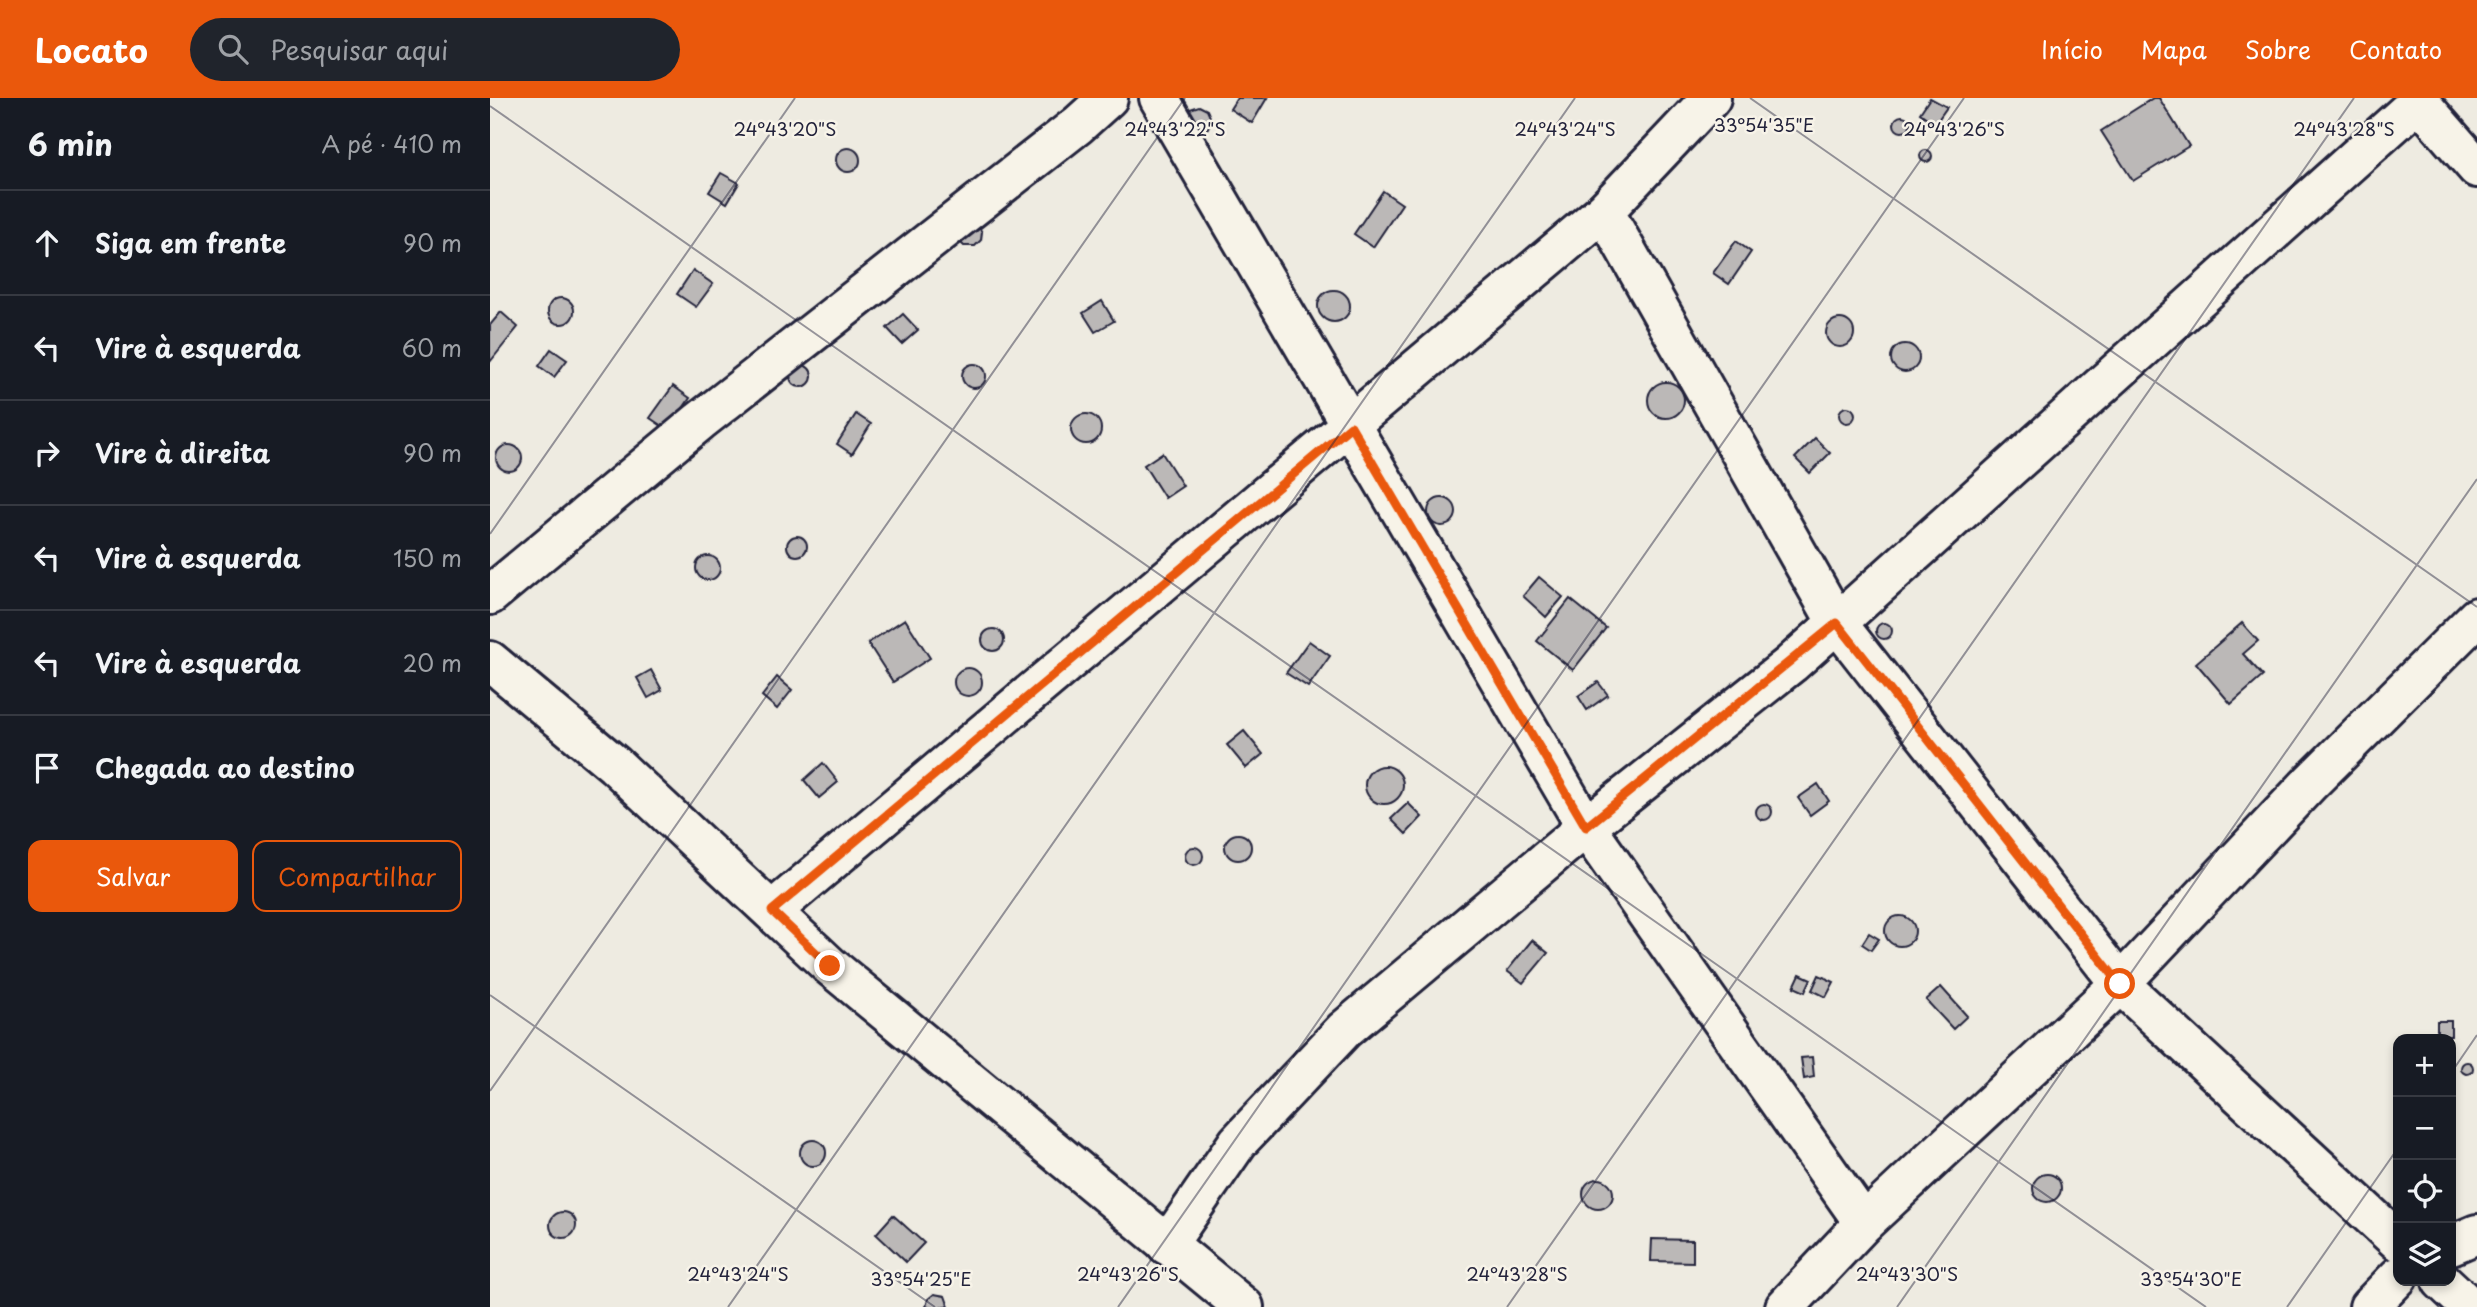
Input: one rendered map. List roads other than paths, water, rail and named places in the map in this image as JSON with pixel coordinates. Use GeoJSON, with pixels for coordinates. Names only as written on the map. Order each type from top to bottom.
{"type":"FeatureCollection","features":[{"type":"Feature","properties":{"kind":"street"},"geometry":{"type":"LineString","coordinates":[[490,595],[700,421],[1078,125],[1108,98]]}},
{"type":"Feature","properties":{"kind":"street"},"geometry":{"type":"LineString","coordinates":[[1160,98],[1586,827],[1864,1223]]}},
{"type":"Feature","properties":{"kind":"street"},"geometry":{"type":"LineString","coordinates":[[772,911],[1604,211],[1711,98]]}},
{"type":"Feature","properties":{"kind":"street"},"geometry":{"type":"LineString","coordinates":[[1167,1245],[1238,1142],[1343,1030],[1586,827],[1781,672],[2418,99],[2477,168]]}},
{"type":"Feature","properties":{"kind":"street"},"geometry":{"type":"LineString","coordinates":[[1604,211],[1837,623],[2120,984],[2393,1236]]}},
{"type":"Feature","properties":{"kind":"street"},"geometry":{"type":"LineString","coordinates":[[1785,1307],[1864,1223],[2120,984],[2310,783],[2477,617]]}},
{"type":"Feature","properties":{"kind":"street"},"geometry":{"type":"LineString","coordinates":[[490,661],[615,765],[830,966],[1244,1307]]}},
{"type":"Feature","properties":{"kind":"street"},"geometry":{"type":"LineString","coordinates":[[2456,1243],[2477,1234]]}},
{"type":"Feature","properties":{"kind":"street"},"geometry":{"type":"LineString","coordinates":[[2369,1307],[2393,1282]]}},
{"type":"Feature","properties":{"kind":"street"},"geometry":{"type":"LineString","coordinates":[[2447,1286],[2470,1307]]}}]}
